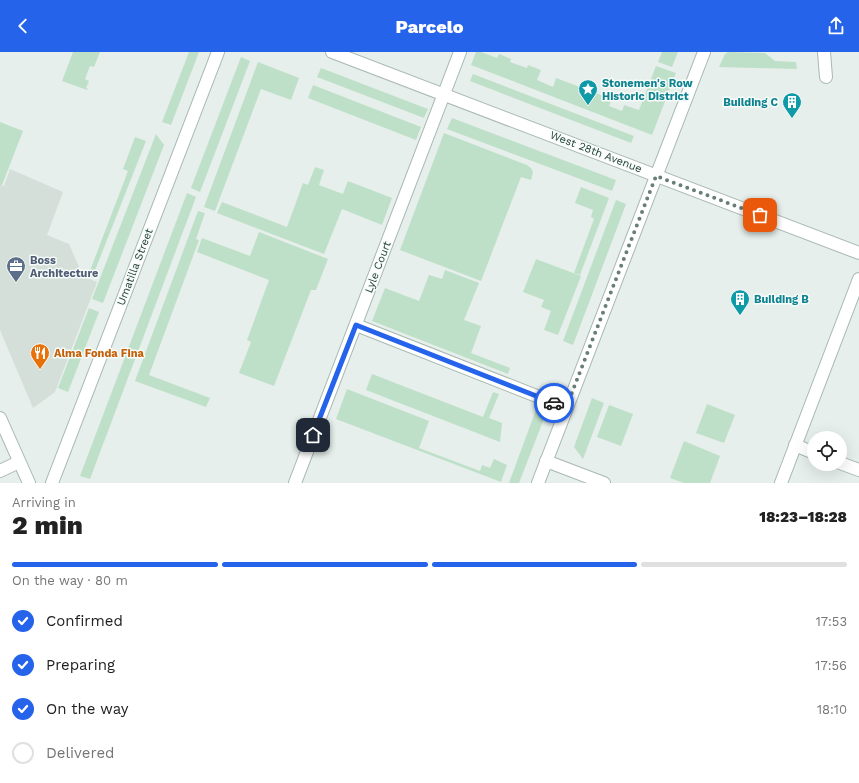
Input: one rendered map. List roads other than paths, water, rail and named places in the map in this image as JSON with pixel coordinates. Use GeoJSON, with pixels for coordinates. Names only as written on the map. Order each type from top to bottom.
{"type":"FeatureCollection","features":[{"type":"Feature","properties":{"kind":"street","name":"Umatilla Street"},"geometry":{"type":"LineString","coordinates":[[52,483],[218,52]]}},
{"type":"Feature","properties":{"kind":"street","name":"West 28th Avenue"},"geometry":{"type":"LineString","coordinates":[[332,52],[859,253]]}},
{"type":"Feature","properties":{"kind":"street","name":"Lyle Court"},"geometry":{"type":"LineString","coordinates":[[295,483],[460,52]]}},
{"type":"Feature","properties":{"kind":"street"},"geometry":{"type":"LineString","coordinates":[[538,483],[704,52]]}},
{"type":"Feature","properties":{"kind":"street"},"geometry":{"type":"LineString","coordinates":[[824,52],[826,77]]}},
{"type":"Feature","properties":{"kind":"street"},"geometry":{"type":"LineString","coordinates":[[780,483],[859,279]]}},
{"type":"Feature","properties":{"kind":"street"},"geometry":{"type":"LineString","coordinates":[[356,325],[566,408]]}},
{"type":"Feature","properties":{"kind":"street"},"geometry":{"type":"LineString","coordinates":[[0,418],[29,483]]}},
{"type":"Feature","properties":{"kind":"street"},"geometry":{"type":"LineString","coordinates":[[795,445],[807,450]]}},
{"type":"Feature","properties":{"kind":"street"},"geometry":{"type":"LineString","coordinates":[[546,461],[604,483]]}},
{"type":"Feature","properties":{"kind":"street"},"geometry":{"type":"LineString","coordinates":[[0,471],[19,462]]}},
{"type":"Feature","properties":{"kind":"street"},"geometry":{"type":"LineString","coordinates":[[847,466],[859,470]]}},
{"type":"Feature","properties":{"kind":"place","name":"Stonemen's Row Historic District"},"geometry":{"type":"Point","coordinates":[588,106]}},
{"type":"Feature","properties":{"kind":"place","name":"Building C"},"geometry":{"type":"Point","coordinates":[792,119]}},
{"type":"Feature","properties":{"kind":"place","name":"Boss Architecture"},"geometry":{"type":"Point","coordinates":[16,283]}},
{"type":"Feature","properties":{"kind":"place","name":"Building B"},"geometry":{"type":"Point","coordinates":[740,316]}},
{"type":"Feature","properties":{"kind":"place","name":"Alma Fonda Fina"},"geometry":{"type":"Point","coordinates":[40,370]}}]}
